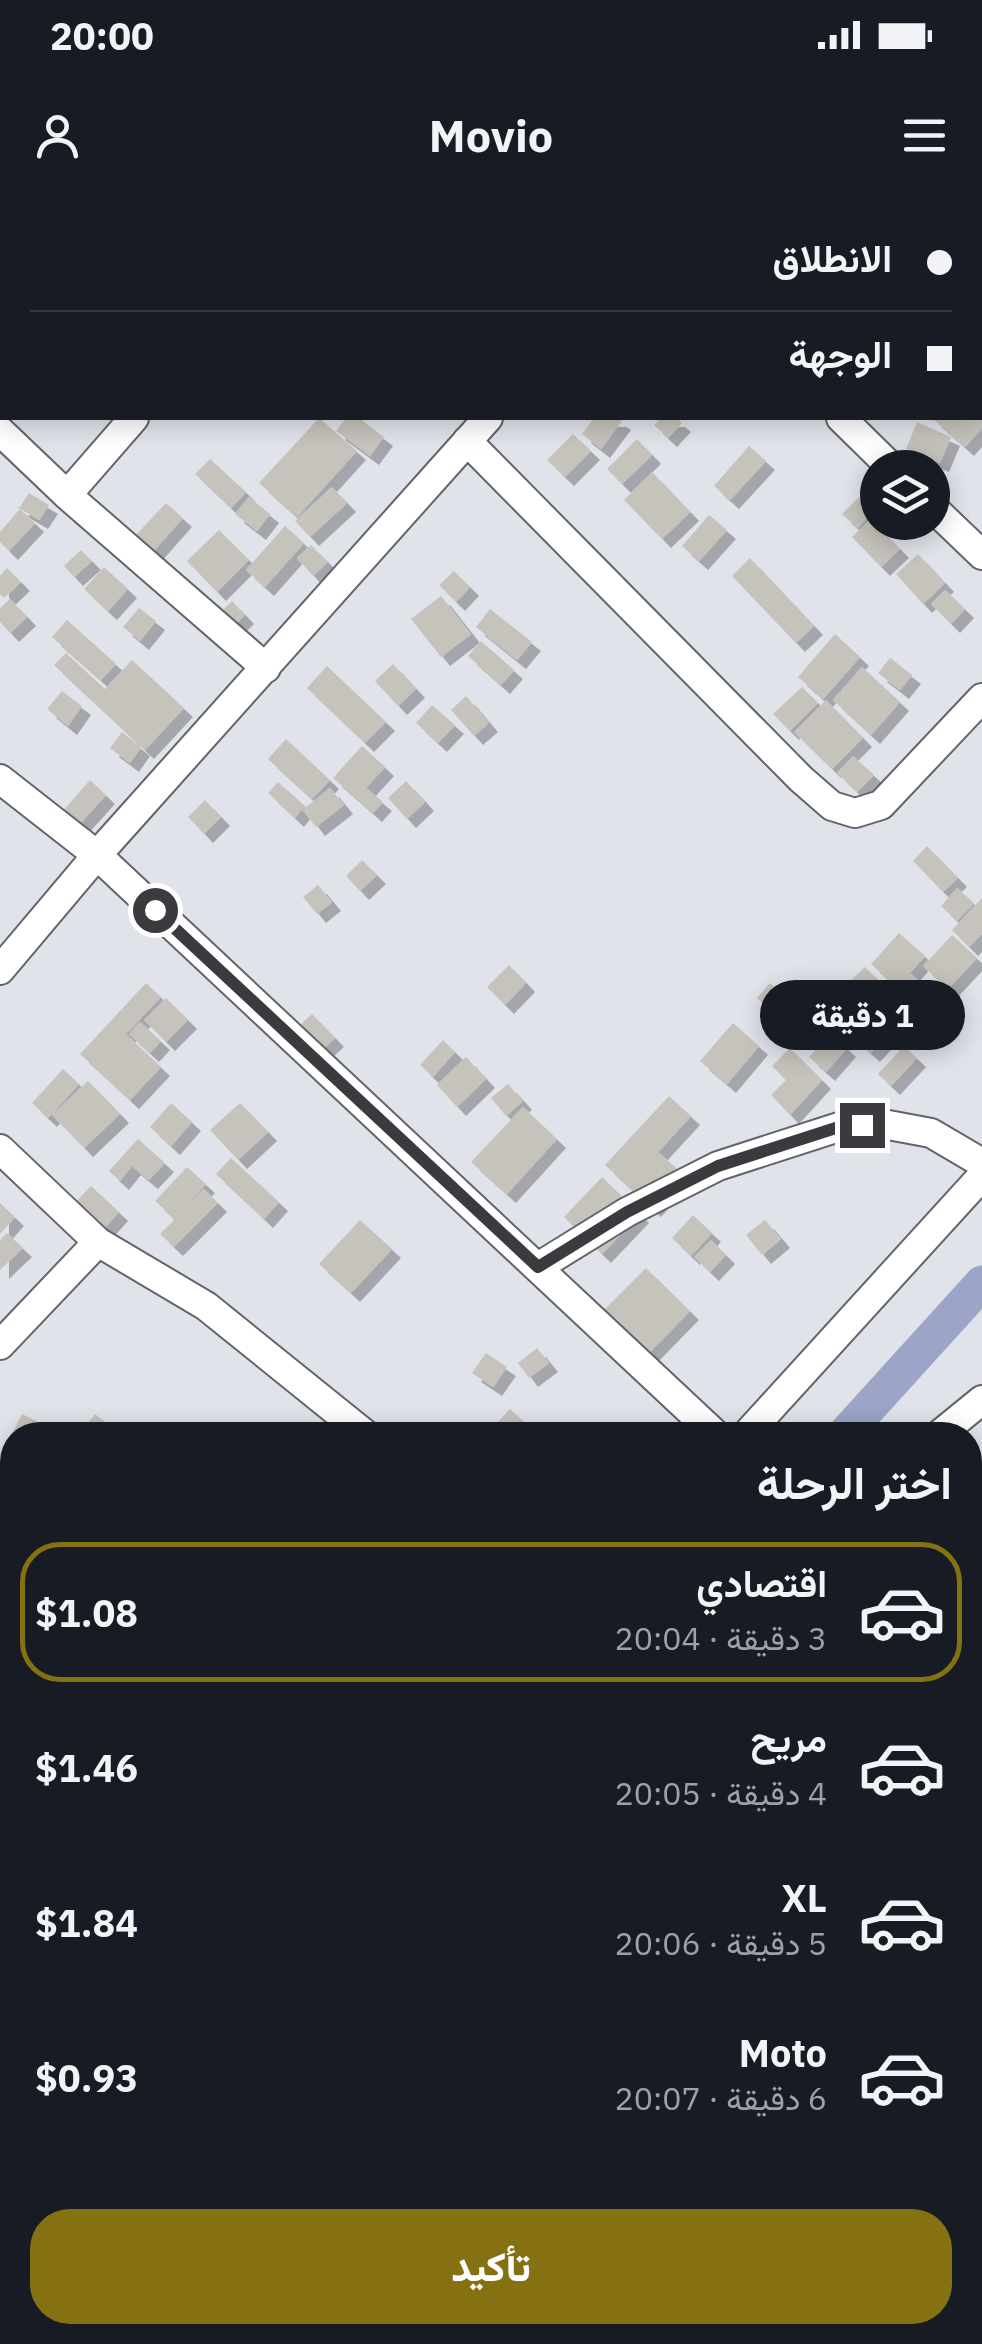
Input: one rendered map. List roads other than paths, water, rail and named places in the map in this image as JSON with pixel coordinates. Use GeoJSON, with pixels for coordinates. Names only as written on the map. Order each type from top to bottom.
{"type":"FeatureCollection","features":[{"type":"Feature","properties":{"kind":"street"},"geometry":{"type":"LineString","coordinates":[[67,494],[132,420]]}},
{"type":"Feature","properties":{"kind":"street"},"geometry":{"type":"LineString","coordinates":[[0,970],[97,855],[486,420]]}},
{"type":"Feature","properties":{"kind":"street"},"geometry":{"type":"LineString","coordinates":[[842,420],[873,450]]}},
{"type":"Feature","properties":{"kind":"street"},"geometry":{"type":"LineString","coordinates":[[0,431],[266,668]]}},
{"type":"Feature","properties":{"kind":"street"},"geometry":{"type":"LineString","coordinates":[[467,441],[801,780],[832,806],[855,813],[881,805],[982,698]]}},
{"type":"Feature","properties":{"kind":"street"},"geometry":{"type":"LineString","coordinates":[[950,524],[982,555]]}},
{"type":"Feature","properties":{"kind":"street"},"geometry":{"type":"LineString","coordinates":[[0,778],[97,855],[702,1422]]}},
{"type":"Feature","properties":{"kind":"street"},"geometry":{"type":"LineString","coordinates":[[538,1267],[627,1212],[718,1166],[842,1126],[883,1124],[932,1133],[982,1162]]}},
{"type":"Feature","properties":{"kind":"street"},"geometry":{"type":"LineString","coordinates":[[0,1150],[98,1242],[206,1306],[350,1422]]}},
{"type":"Feature","properties":{"kind":"street"},"geometry":{"type":"LineString","coordinates":[[758,1422],[982,1176]]}},
{"type":"Feature","properties":{"kind":"street"},"geometry":{"type":"LineString","coordinates":[[0,1345],[98,1242]]}},
{"type":"Feature","properties":{"kind":"street"},"geometry":{"type":"LineString","coordinates":[[955,1422],[982,1400]]}},
{"type":"Feature","properties":{"kind":"waterway"},"geometry":{"type":"LineString","coordinates":[[856,1422],[982,1283]]}}]}
